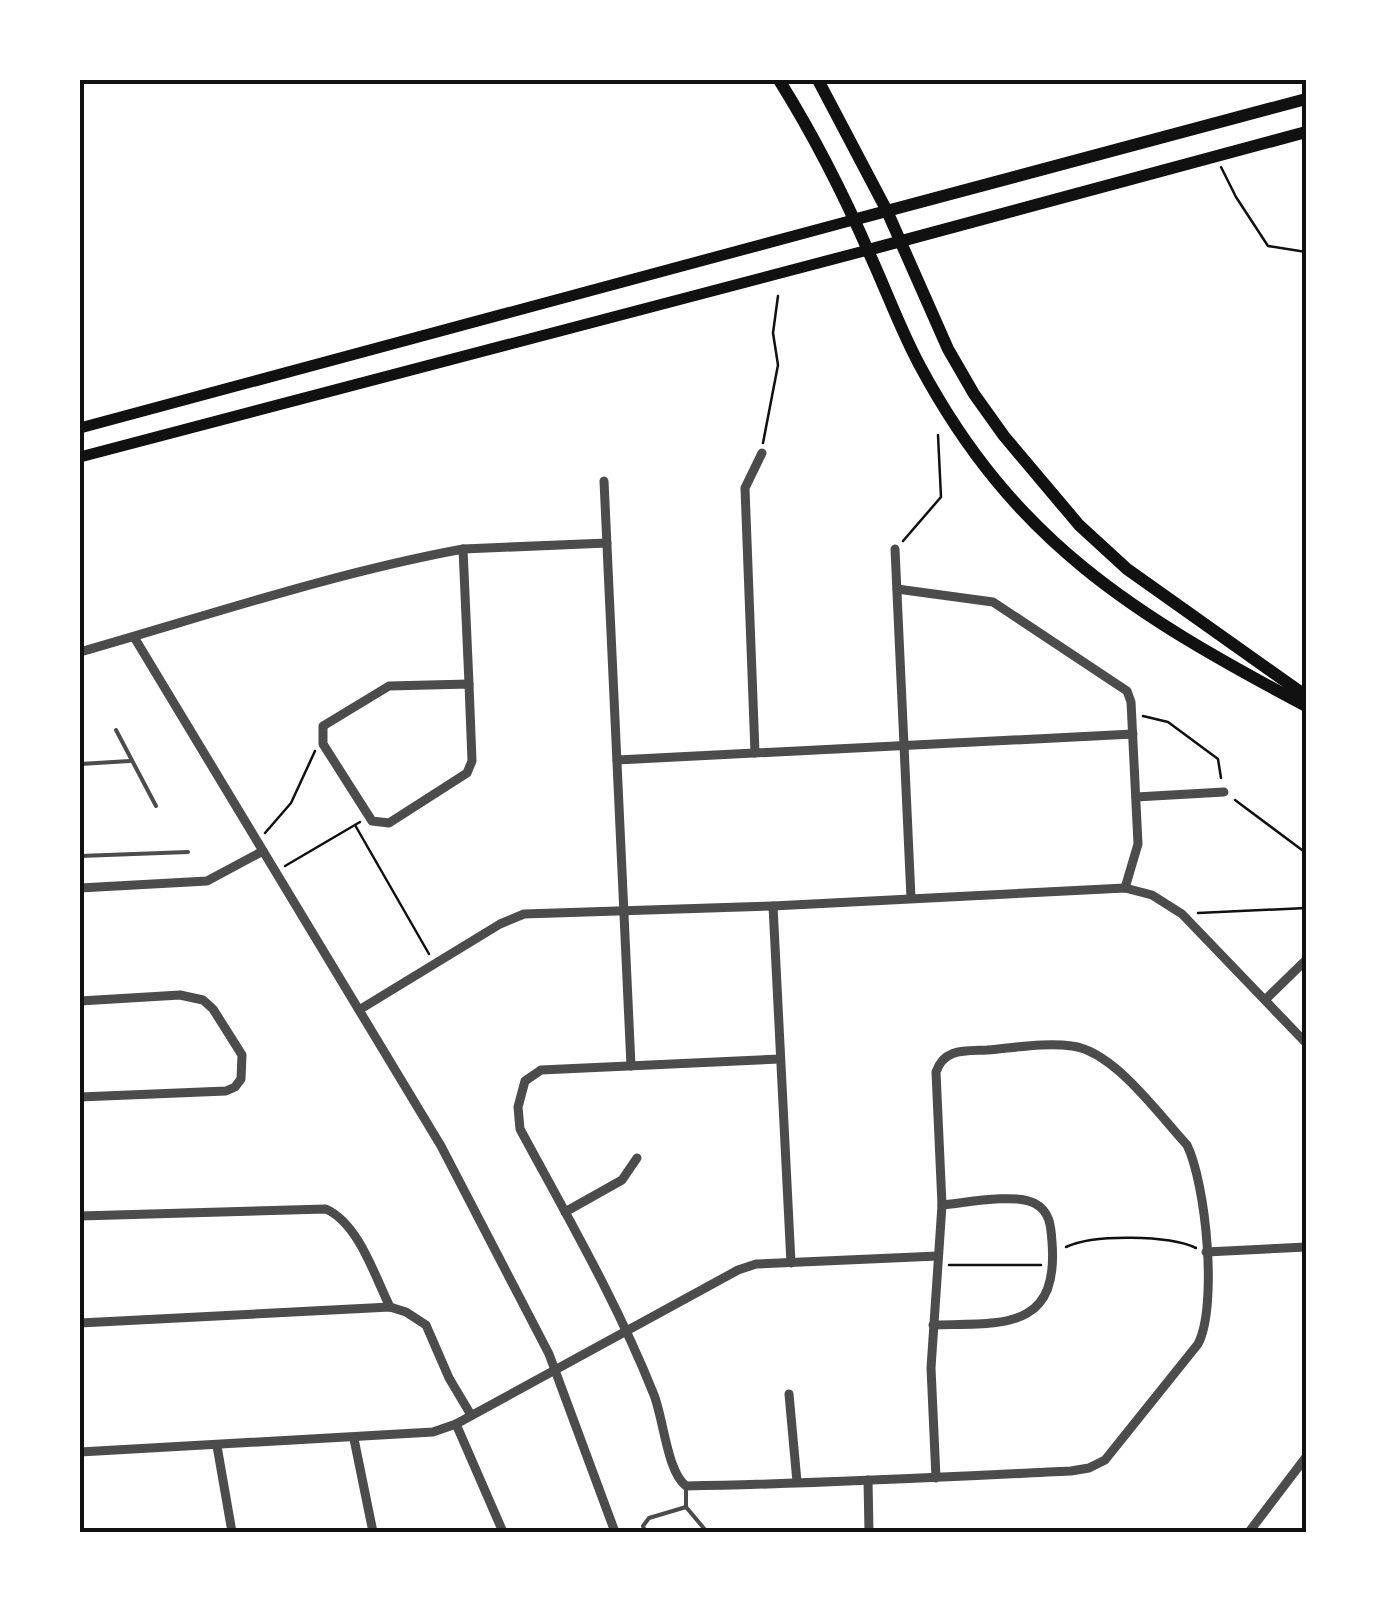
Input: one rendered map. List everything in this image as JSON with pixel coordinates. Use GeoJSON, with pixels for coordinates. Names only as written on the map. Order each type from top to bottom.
{"type":"FeatureCollection","features":[{"type":"Feature","properties":{"kind":"main road"},"geometry":{"type":"LineString","coordinates":[[779,80],[818,146],[918,362],[948,416],[1018,508],[1059,550],[1112,593],[1190,643],[1306,706]]}},
{"type":"Feature","properties":{"kind":"main road"},"geometry":{"type":"LineString","coordinates":[[818,80],[887,212],[948,349],[974,394],[1044,488],[1127,569],[1306,696]]}},
{"type":"Feature","properties":{"kind":"main road"},"geometry":{"type":"LineString","coordinates":[[80,428],[1306,99]]}},
{"type":"Feature","properties":{"kind":"main road"},"geometry":{"type":"LineString","coordinates":[[80,457],[1306,132]]}},
{"type":"Feature","properties":{"kind":"street"},"geometry":{"type":"LineString","coordinates":[[755,752],[745,488],[762,453]]}},
{"type":"Feature","properties":{"kind":"street"},"geometry":{"type":"LineString","coordinates":[[604,481],[631,1066]]}},
{"type":"Feature","properties":{"kind":"street"},"geometry":{"type":"LineString","coordinates":[[80,652],[358,573],[463,549],[607,543]]}},
{"type":"Feature","properties":{"kind":"street"},"geometry":{"type":"LineString","coordinates":[[463,549],[469,684],[470,768],[462,778],[389,823],[376,823],[367,816],[323,744],[321,732],[327,722],[389,686],[469,684]]}},
{"type":"Feature","properties":{"kind":"street"},"geometry":{"type":"LineString","coordinates":[[895,549],[910,898]]}},
{"type":"Feature","properties":{"kind":"street"},"geometry":{"type":"LineString","coordinates":[[897,589],[986,599],[1002,606],[1122,686],[1130,696],[1138,844],[1125,888]]}},
{"type":"Feature","properties":{"kind":"street"},"geometry":{"type":"LineString","coordinates":[[134,636],[441,1146],[554,1368],[615,1532]]}},
{"type":"Feature","properties":{"kind":"street"},"geometry":{"type":"LineString","coordinates":[[617,760],[1133,734]]}},
{"type":"Feature","properties":{"kind":"street"},"geometry":{"type":"LineString","coordinates":[[1136,798],[1224,792]]}},
{"type":"Feature","properties":{"kind":"street"},"geometry":{"type":"LineString","coordinates":[[80,888],[208,880],[263,852]]}},
{"type":"Feature","properties":{"kind":"street"},"geometry":{"type":"LineString","coordinates":[[358,1010],[500,924],[524,914],[1125,888],[1152,895],[1182,914],[1306,1044]]}},
{"type":"Feature","properties":{"kind":"street"},"geometry":{"type":"LineString","coordinates":[[773,906],[790,1263]]}},
{"type":"Feature","properties":{"kind":"street"},"geometry":{"type":"LineString","coordinates":[[1266,999],[1306,960]]}},
{"type":"Feature","properties":{"kind":"street"},"geometry":{"type":"LineString","coordinates":[[80,1000],[180,995],[203,1000],[213,1009],[242,1056],[243,1070],[235,1087],[226,1092],[80,1097]]}},
{"type":"Feature","properties":{"kind":"street"},"geometry":{"type":"LineString","coordinates":[[780,1059],[540,1070],[525,1081],[518,1107],[520,1129],[628,1328],[662,1415],[670,1465],[686,1486],[936,1478],[1071,1471],[1105,1460],[1202,1336],[1207,1309],[1206,1252],[1199,1174],[1188,1145],[1110,1062],[1075,1046],[954,1052],[945,1056],[936,1072],[942,1205],[931,1368],[936,1478]]}},
{"type":"Feature","properties":{"kind":"street"},"geometry":{"type":"LineString","coordinates":[[565,1212],[622,1180],[637,1158]]}},
{"type":"Feature","properties":{"kind":"street"},"geometry":{"type":"LineString","coordinates":[[933,1325],[1006,1323],[1023,1317],[1052,1282],[1049,1218],[1034,1203],[1021,1199],[942,1205]]}},
{"type":"Feature","properties":{"kind":"street"},"geometry":{"type":"LineString","coordinates":[[80,1216],[326,1209],[340,1218],[356,1240],[390,1307]]}},
{"type":"Feature","properties":{"kind":"street"},"geometry":{"type":"LineString","coordinates":[[1206,1252],[1306,1246]]}},
{"type":"Feature","properties":{"kind":"street"},"geometry":{"type":"LineString","coordinates":[[80,1452],[410,1436],[456,1424],[738,1270],[756,1264],[938,1256]]}},
{"type":"Feature","properties":{"kind":"street"},"geometry":{"type":"LineString","coordinates":[[80,1323],[390,1307],[419,1318],[431,1332],[449,1378],[470,1416]]}},
{"type":"Feature","properties":{"kind":"street"},"geometry":{"type":"LineString","coordinates":[[790,1394],[797,1482]]}},
{"type":"Feature","properties":{"kind":"street"},"geometry":{"type":"LineString","coordinates":[[456,1424],[502,1532]]}},
{"type":"Feature","properties":{"kind":"street"},"geometry":{"type":"LineString","coordinates":[[354,1438],[373,1532]]}},
{"type":"Feature","properties":{"kind":"street"},"geometry":{"type":"LineString","coordinates":[[216,1446],[232,1532]]}},
{"type":"Feature","properties":{"kind":"street"},"geometry":{"type":"LineString","coordinates":[[1249,1532],[1306,1457]]}},
{"type":"Feature","properties":{"kind":"street"},"geometry":{"type":"LineString","coordinates":[[868,1480],[869,1532]]}},
{"type":"Feature","properties":{"kind":"lane"},"geometry":{"type":"LineString","coordinates":[[116,730],[156,806]]}},
{"type":"Feature","properties":{"kind":"lane"},"geometry":{"type":"LineString","coordinates":[[80,764],[132,761]]}},
{"type":"Feature","properties":{"kind":"lane"},"geometry":{"type":"LineString","coordinates":[[80,856],[188,852]]}},
{"type":"Feature","properties":{"kind":"lane"},"geometry":{"type":"LineString","coordinates":[[686,1486],[686,1507],[708,1532]]}},
{"type":"Feature","properties":{"kind":"lane"},"geometry":{"type":"LineString","coordinates":[[645,1532],[643,1526],[649,1518],[686,1507]]}},
{"type":"Feature","properties":{"kind":"path"},"geometry":{"type":"LineString","coordinates":[[1216,157],[1236,198],[1268,246],[1306,252]]}},
{"type":"Feature","properties":{"kind":"path"},"geometry":{"type":"LineString","coordinates":[[762,453],[778,365],[772,333],[778,296]]}},
{"type":"Feature","properties":{"kind":"path"},"geometry":{"type":"LineString","coordinates":[[895,549],[941,497],[938,435]]}},
{"type":"Feature","properties":{"kind":"path"},"geometry":{"type":"LineString","coordinates":[[1132,712],[1168,722],[1218,759],[1224,792],[1306,853]]}},
{"type":"Feature","properties":{"kind":"path"},"geometry":{"type":"LineString","coordinates":[[256,839],[268,831],[291,803],[316,748],[323,744]]}},
{"type":"Feature","properties":{"kind":"path"},"geometry":{"type":"LineString","coordinates":[[282,868],[362,820]]}},
{"type":"Feature","properties":{"kind":"path"},"geometry":{"type":"LineString","coordinates":[[355,825],[434,964]]}},
{"type":"Feature","properties":{"kind":"path"},"geometry":{"type":"LineString","coordinates":[[1182,914],[1306,908]]}},
{"type":"Feature","properties":{"kind":"path"},"geometry":{"type":"LineString","coordinates":[[1053,1254],[1072,1244],[1128,1239],[1182,1242],[1206,1252]]}},
{"type":"Feature","properties":{"kind":"path"},"geometry":{"type":"LineString","coordinates":[[947,1265],[1046,1265]]}}]}
